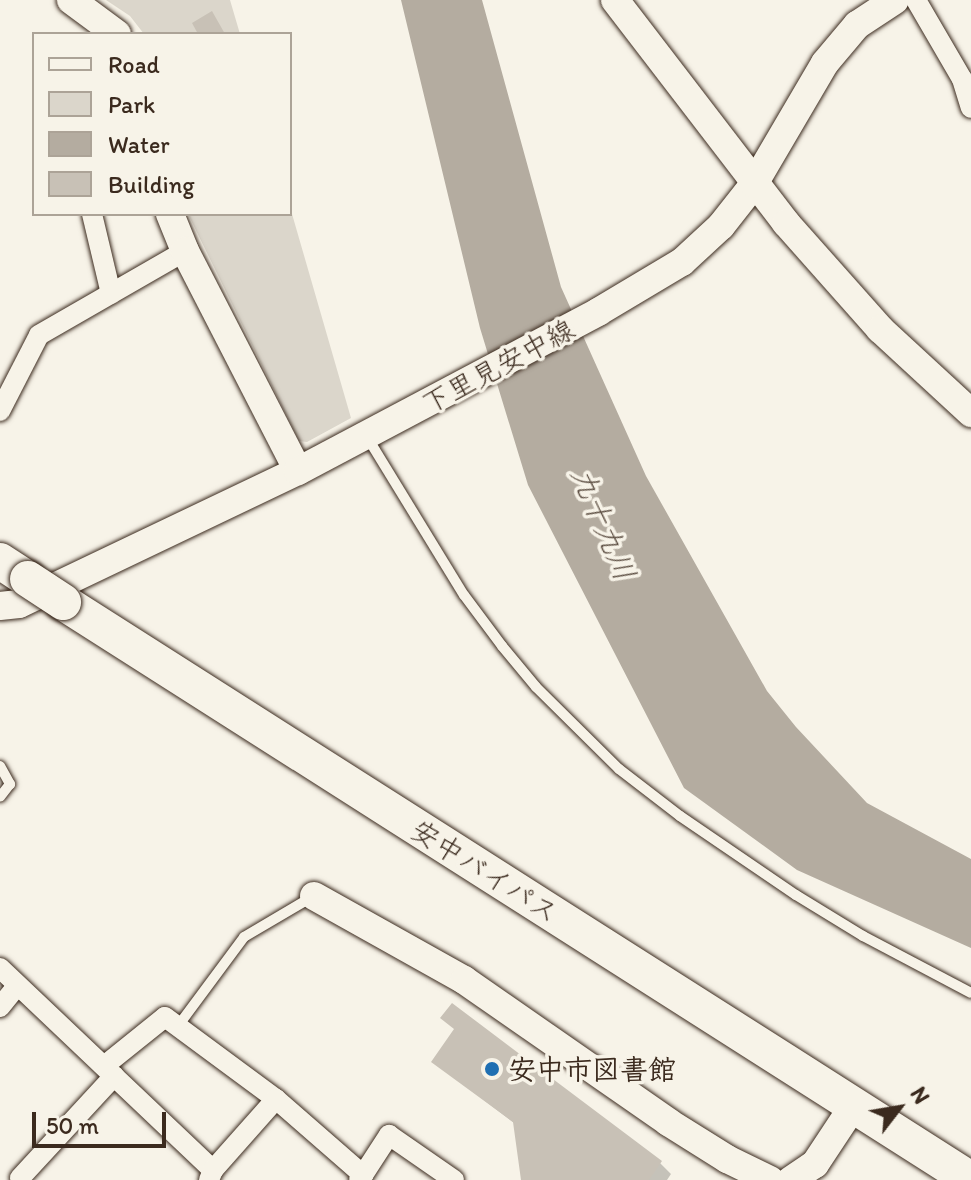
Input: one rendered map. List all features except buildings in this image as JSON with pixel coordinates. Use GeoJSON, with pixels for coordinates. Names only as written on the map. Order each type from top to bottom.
{"type":"FeatureCollection","features":[{"type":"Feature","properties":{"kind":"highway","name":"安中バイパス"},"geometry":{"type":"LineString","coordinates":[[14,570],[971,1180]]}},
{"type":"Feature","properties":{"kind":"street"},"geometry":{"type":"LineString","coordinates":[[71,0],[114,32]]}},
{"type":"Feature","properties":{"kind":"street"},"geometry":{"type":"LineString","coordinates":[[615,0],[754,184],[880,329],[971,413]]}},
{"type":"Feature","properties":{"kind":"street","name":"下里見安中線"},"geometry":{"type":"LineString","coordinates":[[0,606],[19,604],[298,471],[598,312],[682,262],[721,226],[754,184],[825,63],[857,25],[895,0]]}},
{"type":"Feature","properties":{"kind":"street"},"geometry":{"type":"LineString","coordinates":[[916,0],[962,79],[971,108]]}},
{"type":"Feature","properties":{"kind":"street"},"geometry":{"type":"LineString","coordinates":[[92,216],[111,294]]}},
{"type":"Feature","properties":{"kind":"street"},"geometry":{"type":"LineString","coordinates":[[171,216],[185,251],[298,471]]}},
{"type":"Feature","properties":{"kind":"street"},"geometry":{"type":"LineString","coordinates":[[0,411],[39,335],[185,251]]}},
{"type":"Feature","properties":{"kind":"street"},"geometry":{"type":"LineString","coordinates":[[314,896],[464,980],[668,1122],[727,1159],[770,1180]]}},
{"type":"Feature","properties":{"kind":"street"},"geometry":{"type":"LineString","coordinates":[[0,968],[16,987],[109,1071],[211,1175],[276,1099]]}},
{"type":"Feature","properties":{"kind":"street"},"geometry":{"type":"LineString","coordinates":[[0,1007],[16,987]]}},
{"type":"Feature","properties":{"kind":"street"},"geometry":{"type":"LineString","coordinates":[[20,1178],[109,1071],[165,1017],[276,1099],[361,1177],[389,1135],[454,1180]]}},
{"type":"Feature","properties":{"kind":"street"},"geometry":{"type":"LineString","coordinates":[[791,1180],[815,1164],[854,1105]]}},
{"type":"Feature","properties":{"kind":"lane"},"geometry":{"type":"LineString","coordinates":[[369,434],[464,595],[502,646],[536,687],[619,769],[680,816],[796,895],[863,936],[971,993]]}},
{"type":"Feature","properties":{"kind":"lane"},"geometry":{"type":"LineString","coordinates":[[0,766],[10,784],[0,797]]}},
{"type":"Feature","properties":{"kind":"lane"},"geometry":{"type":"LineString","coordinates":[[178,1026],[244,937],[314,896]]}},
{"type":"Feature","properties":{"kind":"green space"},"geometry":{"type":"Polygon","coordinates":[[[106,0],[230,0],[239,32],[142,32],[130,16],[106,0]]]}},
{"type":"Feature","properties":{"kind":"green space"},"geometry":{"type":"Polygon","coordinates":[[[292,214],[351,418],[307,442],[299,441],[189,216],[292,214]]]}},
{"type":"Feature","properties":{"kind":"water","name":"九十九川"},"geometry":{"type":"Polygon","coordinates":[[[401,0],[482,0],[561,287],[646,476],[767,691],[796,727],[867,803],[971,859],[971,948],[797,870],[684,788],[528,485],[480,328],[401,0]]]}},
{"type":"Feature","properties":{"kind":"place","name":"安中市図書館"},"geometry":{"type":"Point","coordinates":[492,1069]}}]}
